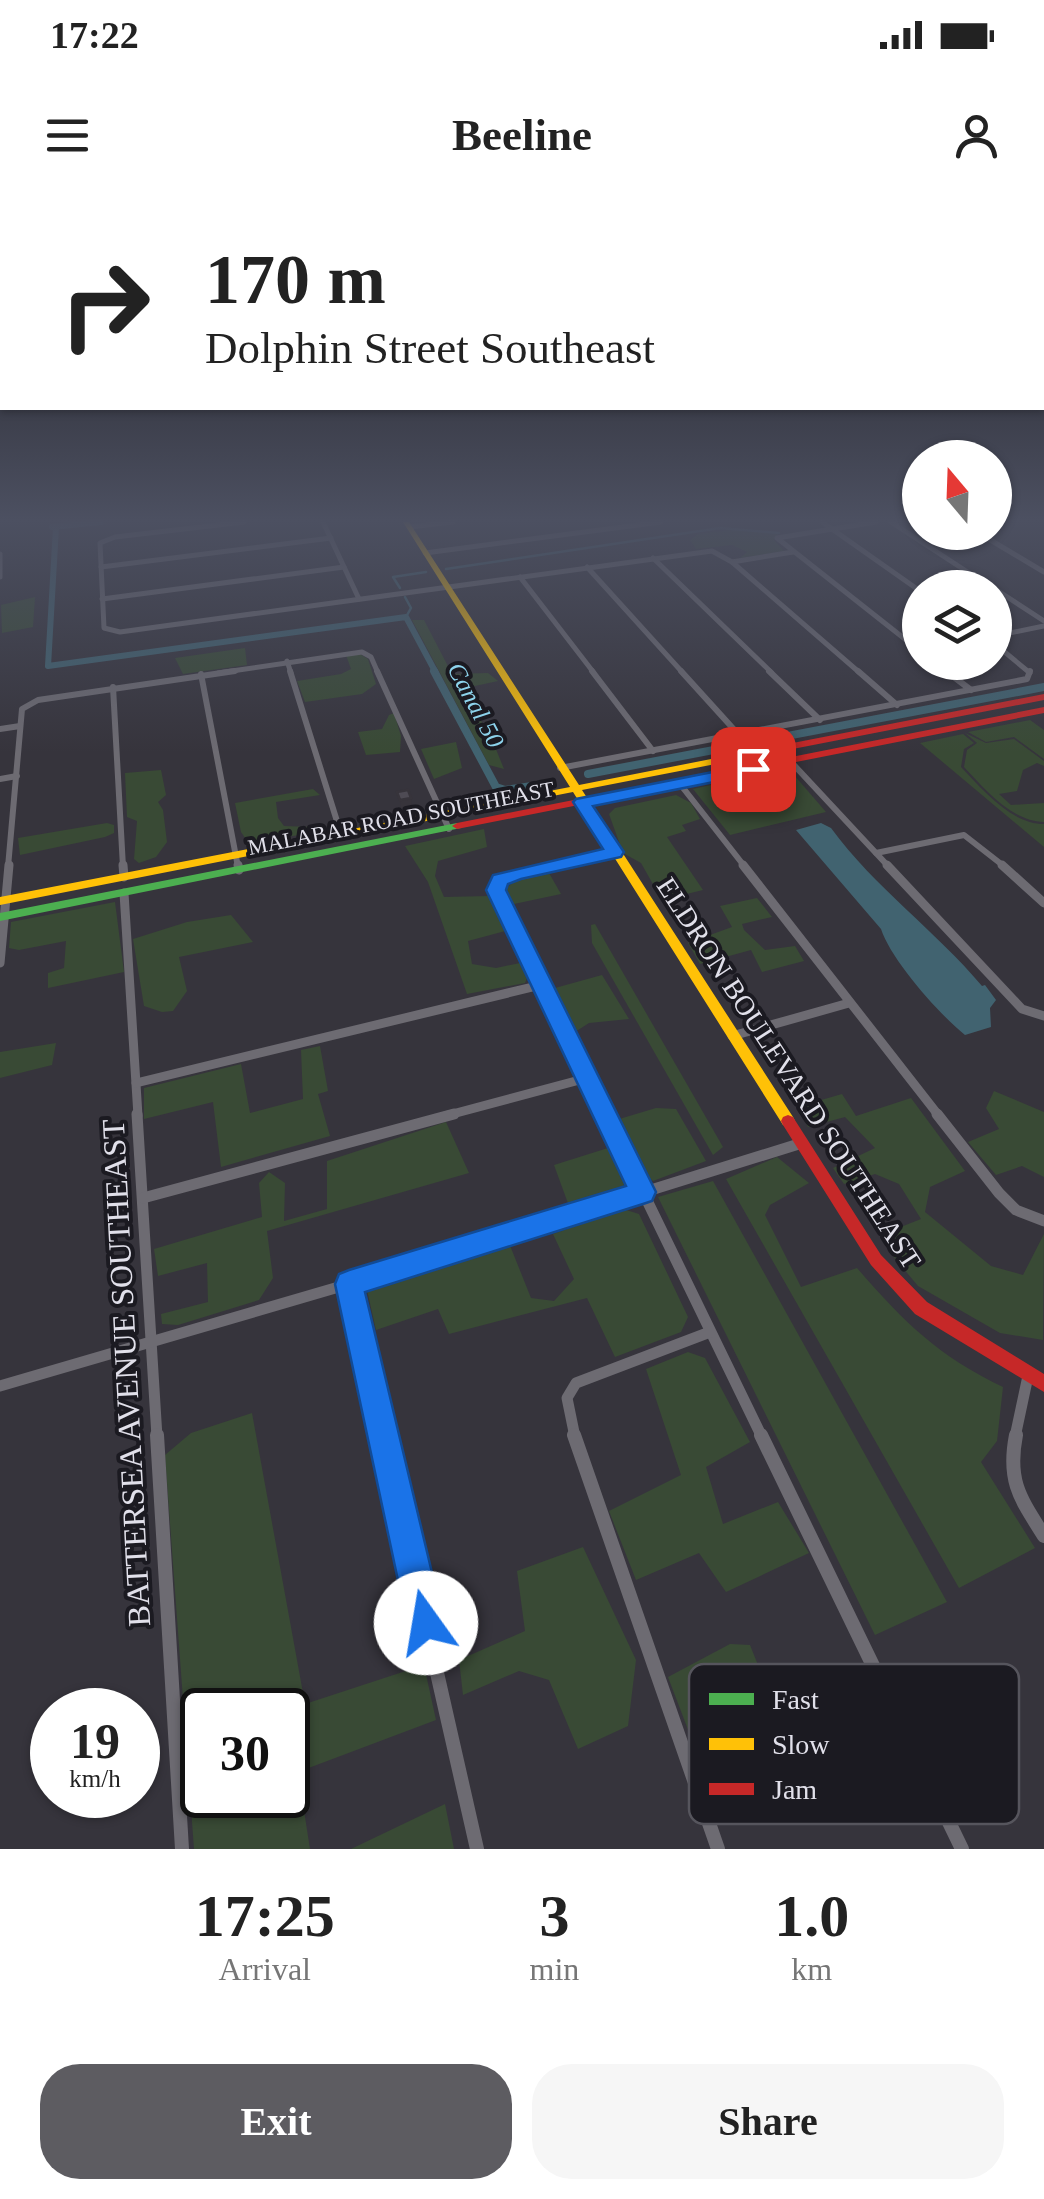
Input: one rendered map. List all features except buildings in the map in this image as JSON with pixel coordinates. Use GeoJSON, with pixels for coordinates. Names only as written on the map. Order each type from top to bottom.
{"type":"FeatureCollection","features":[{"type":"Feature","properties":{"kind":"main road","name":"ELDRON BOULEVARD SOUTHEAST"},"geometry":{"type":"LineString","coordinates":[[455,599],[876,1260],[921,1308],[1044,1384]]}},
{"type":"Feature","properties":{"kind":"main road","name":"MALABAR ROAD SOUTHEAST"},"geometry":{"type":"LineString","coordinates":[[4,901],[1044,698]]}},
{"type":"Feature","properties":{"kind":"main road"},"geometry":{"type":"LineString","coordinates":[[980,722],[958,720],[1014,703]]}},
{"type":"Feature","properties":{"kind":"main road","name":"MALABAR ROAD SOUTHEAST"},"geometry":{"type":"LineString","coordinates":[[3,917],[1044,708]]}},
{"type":"Feature","properties":{"kind":"main road"},"geometry":{"type":"LineString","coordinates":[[882,743],[943,724],[928,720]]}},
{"type":"Feature","properties":{"kind":"street"},"geometry":{"type":"LineString","coordinates":[[102,599],[104,628],[110,632],[360,599]]}},
{"type":"Feature","properties":{"kind":"street"},"geometry":{"type":"LineString","coordinates":[[537,599],[653,751]]}},
{"type":"Feature","properties":{"kind":"street"},"geometry":{"type":"LineString","coordinates":[[616,599],[738,735]]}},
{"type":"Feature","properties":{"kind":"street"},"geometry":{"type":"LineString","coordinates":[[696,599],[820,720]]}},
{"type":"Feature","properties":{"kind":"street"},"geometry":{"type":"LineString","coordinates":[[774,599],[896,705]]}},
{"type":"Feature","properties":{"kind":"street"},"geometry":{"type":"LineString","coordinates":[[853,599],[902,637]]}},
{"type":"Feature","properties":{"kind":"street"},"geometry":{"type":"LineString","coordinates":[[1012,601],[1044,624]]}},
{"type":"Feature","properties":{"kind":"street"},"geometry":{"type":"LineString","coordinates":[[1012,632],[1044,624]]}},
{"type":"Feature","properties":{"kind":"street"},"geometry":{"type":"LineString","coordinates":[[0,964],[20,726],[22,709],[28,704],[114,687],[362,652],[372,657],[449,829]]}},
{"type":"Feature","properties":{"kind":"street"},"geometry":{"type":"LineString","coordinates":[[560,768],[1027,679],[1030,669],[1012,656]]}},
{"type":"Feature","properties":{"kind":"street"},"geometry":{"type":"LineString","coordinates":[[286,661],[341,834]]}},
{"type":"Feature","properties":{"kind":"street"},"geometry":{"type":"LineString","coordinates":[[201,674],[239,870]]}},
{"type":"Feature","properties":{"kind":"street"},"geometry":{"type":"LineString","coordinates":[[958,680],[971,690]]}},
{"type":"Feature","properties":{"kind":"street"},"geometry":{"type":"LineString","coordinates":[[114,687],[124,877]]}},
{"type":"Feature","properties":{"kind":"street"},"geometry":{"type":"LineString","coordinates":[[0,729],[20,726]]}},
{"type":"Feature","properties":{"kind":"street"},"geometry":{"type":"LineString","coordinates":[[779,749],[1022,1009],[1044,1016]]}},
{"type":"Feature","properties":{"kind":"street"},"geometry":{"type":"LineString","coordinates":[[0,779],[17,776]]}},
{"type":"Feature","properties":{"kind":"street"},"geometry":{"type":"LineString","coordinates":[[680,784],[999,1192],[1016,1210],[1044,1221]]}},
{"type":"Feature","properties":{"kind":"street"},"geometry":{"type":"LineString","coordinates":[[0,836],[11,834]]}},
{"type":"Feature","properties":{"kind":"street"},"geometry":{"type":"LineString","coordinates":[[876,853],[964,835],[976,840],[1044,903]]}},
{"type":"Feature","properties":{"kind":"street"},"geometry":{"type":"LineString","coordinates":[[614,852],[500,880],[496,890],[872,1664]]}},
{"type":"Feature","properties":{"kind":"street","name":"BATTERSEA AVENUE SOUTHEAST"},"geometry":{"type":"LineString","coordinates":[[124,893],[182,1849]]}},
{"type":"Feature","properties":{"kind":"street"},"geometry":{"type":"LineString","coordinates":[[136,1082],[541,985]]}},
{"type":"Feature","properties":{"kind":"street"},"geometry":{"type":"LineString","coordinates":[[732,1036],[849,1003]]}},
{"type":"Feature","properties":{"kind":"street"},"geometry":{"type":"LineString","coordinates":[[144,1198],[586,1078]]}},
{"type":"Feature","properties":{"kind":"street"},"geometry":{"type":"LineString","coordinates":[[0,1386],[349,1284],[802,1143]]}},
{"type":"Feature","properties":{"kind":"street"},"geometry":{"type":"LineString","coordinates":[[349,1284],[476,1849]]}},
{"type":"Feature","properties":{"kind":"street"},"geometry":{"type":"LineString","coordinates":[[689,1766],[568,1418],[567,1398],[576,1383],[710,1332]]}},
{"type":"Feature","properties":{"kind":"street"},"geometry":{"type":"LineString","coordinates":[[1028,1376],[1011,1459],[1016,1492],[1044,1536]]}},
{"type":"Feature","properties":{"kind":"street"},"geometry":{"type":"LineString","coordinates":[[709,1824],[718,1849]]}},
{"type":"Feature","properties":{"kind":"street"},"geometry":{"type":"LineString","coordinates":[[950,1824],[962,1849]]}},
{"type":"Feature","properties":{"kind":"green space"},"geometry":{"type":"Polygon","coordinates":[[[35,599],[33,627],[2,633],[1,605],[35,599]]]}},
{"type":"Feature","properties":{"kind":"green space"},"geometry":{"type":"Polygon","coordinates":[[[412,620],[424,620],[452,674],[488,673],[498,681],[461,689],[491,737],[504,769],[489,765],[412,620]]]}},
{"type":"Feature","properties":{"kind":"green space"},"geometry":{"type":"Polygon","coordinates":[[[245,648],[247,665],[183,674],[175,658],[245,648]]]}},
{"type":"Feature","properties":{"kind":"green space"},"geometry":{"type":"Polygon","coordinates":[[[360,654],[368,659],[376,684],[362,694],[305,702],[297,681],[341,674],[351,669],[346,655],[360,654]]]}},
{"type":"Feature","properties":{"kind":"green space"},"geometry":{"type":"Polygon","coordinates":[[[394,713],[401,736],[400,752],[366,755],[358,732],[382,729],[394,713]]]}},
{"type":"Feature","properties":{"kind":"green space"},"geometry":{"type":"Polygon","coordinates":[[[1030,720],[1044,730],[1044,759],[1014,737],[986,742],[968,732],[1030,720]]]}},
{"type":"Feature","properties":{"kind":"green space"},"geometry":{"type":"Polygon","coordinates":[[[965,733],[986,743],[1014,739],[1044,761],[1044,766],[1037,763],[1023,770],[1017,791],[999,794],[1011,805],[1044,803],[1044,822],[1010,810],[964,767],[967,750],[977,743],[965,733]]]}},
{"type":"Feature","properties":{"kind":"green space"},"geometry":{"type":"Polygon","coordinates":[[[963,734],[974,743],[964,749],[961,767],[1009,812],[1044,824],[1044,847],[920,743],[963,734]]]}},
{"type":"Feature","properties":{"kind":"green space"},"geometry":{"type":"Polygon","coordinates":[[[456,742],[462,768],[434,779],[421,749],[456,742]]]}},
{"type":"Feature","properties":{"kind":"green space"},"geometry":{"type":"Polygon","coordinates":[[[788,768],[826,812],[730,835],[693,789],[788,768]]]}},
{"type":"Feature","properties":{"kind":"green space"},"geometry":{"type":"Polygon","coordinates":[[[161,770],[166,795],[158,802],[163,810],[167,842],[156,857],[139,863],[134,859],[137,821],[127,817],[125,773],[161,770]]]}},
{"type":"Feature","properties":{"kind":"green space"},"geometry":{"type":"Polygon","coordinates":[[[313,789],[320,795],[276,802],[278,818],[284,826],[311,827],[307,834],[248,842],[241,832],[235,803],[313,789]]]}},
{"type":"Feature","properties":{"kind":"green space"},"geometry":{"type":"Polygon","coordinates":[[[676,795],[691,803],[700,819],[682,825],[686,831],[667,837],[703,890],[662,900],[641,863],[623,853],[609,814],[615,808],[676,795]]]}},
{"type":"Feature","properties":{"kind":"green space"},"geometry":{"type":"Polygon","coordinates":[[[114,825],[114,833],[105,837],[20,855],[18,838],[114,825]]]}},
{"type":"Feature","properties":{"kind":"green space"},"geometry":{"type":"Polygon","coordinates":[[[484,829],[487,847],[438,861],[435,876],[444,897],[490,896],[509,930],[468,941],[472,964],[496,968],[525,962],[528,976],[525,983],[467,994],[428,882],[405,846],[484,829]]]}},
{"type":"Feature","properties":{"kind":"green space"},"geometry":{"type":"Polygon","coordinates":[[[549,873],[561,894],[514,904],[505,889],[516,880],[549,873]]]}},
{"type":"Feature","properties":{"kind":"green space"},"geometry":{"type":"Polygon","coordinates":[[[757,898],[772,917],[742,924],[744,930],[765,950],[795,946],[804,961],[762,972],[751,950],[700,964],[688,943],[732,927],[720,906],[757,898]]]}},
{"type":"Feature","properties":{"kind":"green space"},"geometry":{"type":"Polygon","coordinates":[[[115,902],[124,972],[48,988],[48,973],[64,968],[66,941],[19,950],[9,948],[11,922],[115,902]]]}},
{"type":"Feature","properties":{"kind":"green space"},"geometry":{"type":"Polygon","coordinates":[[[231,915],[253,942],[179,957],[187,991],[173,1011],[144,1006],[133,939],[187,922],[231,915]]]}},
{"type":"Feature","properties":{"kind":"green space"},"geometry":{"type":"Polygon","coordinates":[[[595,924],[723,1147],[713,1155],[592,943],[591,925],[595,924]]]}},
{"type":"Feature","properties":{"kind":"green space"},"geometry":{"type":"Polygon","coordinates":[[[602,975],[629,1019],[589,1023],[575,1032],[555,988],[602,975]]]}},
{"type":"Feature","properties":{"kind":"green space"},"geometry":{"type":"Polygon","coordinates":[[[56,1043],[52,1065],[0,1078],[0,1052],[56,1043]]]}},
{"type":"Feature","properties":{"kind":"green space"},"geometry":{"type":"Polygon","coordinates":[[[320,1046],[328,1091],[318,1094],[330,1136],[221,1167],[213,1102],[144,1119],[144,1088],[241,1064],[250,1113],[303,1099],[301,1050],[320,1046]]]}},
{"type":"Feature","properties":{"kind":"green space"},"geometry":{"type":"Polygon","coordinates":[[[994,1091],[1044,1112],[1044,1177],[1022,1166],[996,1175],[968,1142],[999,1129],[986,1108],[994,1091]]]}},
{"type":"Feature","properties":{"kind":"green space"},"geometry":{"type":"Polygon","coordinates":[[[842,1094],[856,1116],[911,1098],[965,1171],[930,1187],[925,1212],[991,1266],[1023,1275],[1044,1234],[1043,1340],[1000,1333],[918,1286],[888,1250],[883,1234],[921,1219],[899,1184],[875,1174],[844,1184],[833,1168],[875,1148],[845,1117],[808,1127],[797,1107],[842,1094]]]}},
{"type":"Feature","properties":{"kind":"green space"},"geometry":{"type":"Polygon","coordinates":[[[656,1108],[676,1109],[706,1161],[653,1181],[639,1170],[616,1120],[656,1108]]]}},
{"type":"Feature","properties":{"kind":"green space"},"geometry":{"type":"Polygon","coordinates":[[[446,1122],[469,1173],[267,1231],[273,1278],[259,1300],[178,1325],[162,1324],[161,1314],[208,1302],[207,1263],[158,1276],[154,1249],[262,1217],[259,1183],[269,1172],[285,1183],[284,1221],[327,1209],[327,1161],[446,1122]]]}},
{"type":"Feature","properties":{"kind":"green space"},"geometry":{"type":"Polygon","coordinates":[[[608,1148],[626,1180],[622,1189],[569,1206],[554,1165],[608,1148]]]}},
{"type":"Feature","properties":{"kind":"green space"},"geometry":{"type":"Polygon","coordinates":[[[777,1157],[809,1183],[770,1205],[765,1215],[801,1287],[857,1268],[923,1336],[959,1363],[1003,1387],[997,1441],[981,1462],[1035,1548],[959,1588],[726,1179],[777,1157]]]}},
{"type":"Feature","properties":{"kind":"green space"},"geometry":{"type":"Polygon","coordinates":[[[713,1181],[947,1602],[875,1635],[658,1197],[713,1181]]]}},
{"type":"Feature","properties":{"kind":"green space"},"geometry":{"type":"Polygon","coordinates":[[[623,1209],[639,1214],[688,1317],[681,1332],[615,1357],[587,1298],[449,1334],[438,1309],[376,1330],[367,1290],[509,1243],[531,1298],[554,1301],[574,1279],[553,1234],[623,1209]]]}},
{"type":"Feature","properties":{"kind":"green space"},"geometry":{"type":"Polygon","coordinates":[[[688,1352],[705,1358],[750,1442],[706,1467],[723,1524],[778,1502],[809,1553],[726,1592],[699,1553],[636,1580],[609,1511],[681,1475],[646,1369],[688,1352]]]}},
{"type":"Feature","properties":{"kind":"green space"},"geometry":{"type":"Polygon","coordinates":[[[252,1413],[302,1688],[182,1688],[165,1455],[191,1433],[252,1413]]]}},
{"type":"Feature","properties":{"kind":"green space"},"geometry":{"type":"Polygon","coordinates":[[[583,1547],[636,1660],[628,1726],[578,1749],[549,1680],[519,1671],[463,1695],[459,1660],[525,1631],[517,1571],[583,1547]]]}},
{"type":"Feature","properties":{"kind":"green space"},"geometry":{"type":"Polygon","coordinates":[[[730,1644],[750,1645],[758,1664],[692,1664],[730,1644]]]}},
{"type":"Feature","properties":{"kind":"green space"},"geometry":{"type":"Polygon","coordinates":[[[424,1665],[436,1720],[310,1767],[310,1702],[424,1665]]]}},
{"type":"Feature","properties":{"kind":"green space"},"geometry":{"type":"Polygon","coordinates":[[[689,1666],[689,1732],[668,1677],[689,1666]]]}},
{"type":"Feature","properties":{"kind":"green space"},"geometry":{"type":"Polygon","coordinates":[[[445,1804],[454,1849],[351,1849],[445,1804]]]}},
{"type":"Feature","properties":{"kind":"green space"},"geometry":{"type":"Polygon","coordinates":[[[192,1818],[305,1818],[310,1849],[194,1849],[192,1818]]]}},
{"type":"Feature","properties":{"kind":"water"},"geometry":{"type":"Polygon","coordinates":[[[821,823],[831,828],[867,870],[985,985],[996,1000],[990,1008],[991,1027],[965,1035],[917,986],[881,929],[796,830],[821,823]]]}},
{"type":"Feature","properties":{"kind":"waterway","name":"Canal 50"},"geometry":{"type":"LineString","coordinates":[[52,599],[48,666],[406,617],[436,673]]}},
{"type":"Feature","properties":{"kind":"waterway"},"geometry":{"type":"LineString","coordinates":[[406,599],[411,608],[406,617]]}},
{"type":"Feature","properties":{"kind":"waterway","name":"Canal 50"},"geometry":{"type":"LineString","coordinates":[[434,671],[496,787],[505,790],[545,784]]}},
{"type":"Feature","properties":{"kind":"waterway","name":"Canal 50"},"geometry":{"type":"LineString","coordinates":[[588,774],[1044,687]]}},
{"type":"Feature","properties":{"kind":"traffic: fast"},"geometry":{"type":"LineString","coordinates":[[0,917],[457,826]]}},
{"type":"Feature","properties":{"kind":"traffic: slow"},"geometry":{"type":"LineString","coordinates":[[455,599],[788,1121]]}},
{"type":"Feature","properties":{"kind":"traffic: slow"},"geometry":{"type":"LineString","coordinates":[[0,901],[762,752]]}},
{"type":"Feature","properties":{"kind":"traffic: jam"},"geometry":{"type":"LineString","coordinates":[[762,752],[1044,697]]}},
{"type":"Feature","properties":{"kind":"traffic: jam"},"geometry":{"type":"LineString","coordinates":[[457,826],[1044,710]]}},
{"type":"Feature","properties":{"kind":"traffic: jam"},"geometry":{"type":"LineString","coordinates":[[788,1121],[876,1260],[921,1308],[1044,1384]]}},
{"type":"Feature","properties":{"kind":"route"},"geometry":{"type":"LineString","coordinates":[[426,1623],[349,1284],[643,1192],[496,890],[500,880],[516,874],[614,852],[582,802],[753,769]]}}]}
